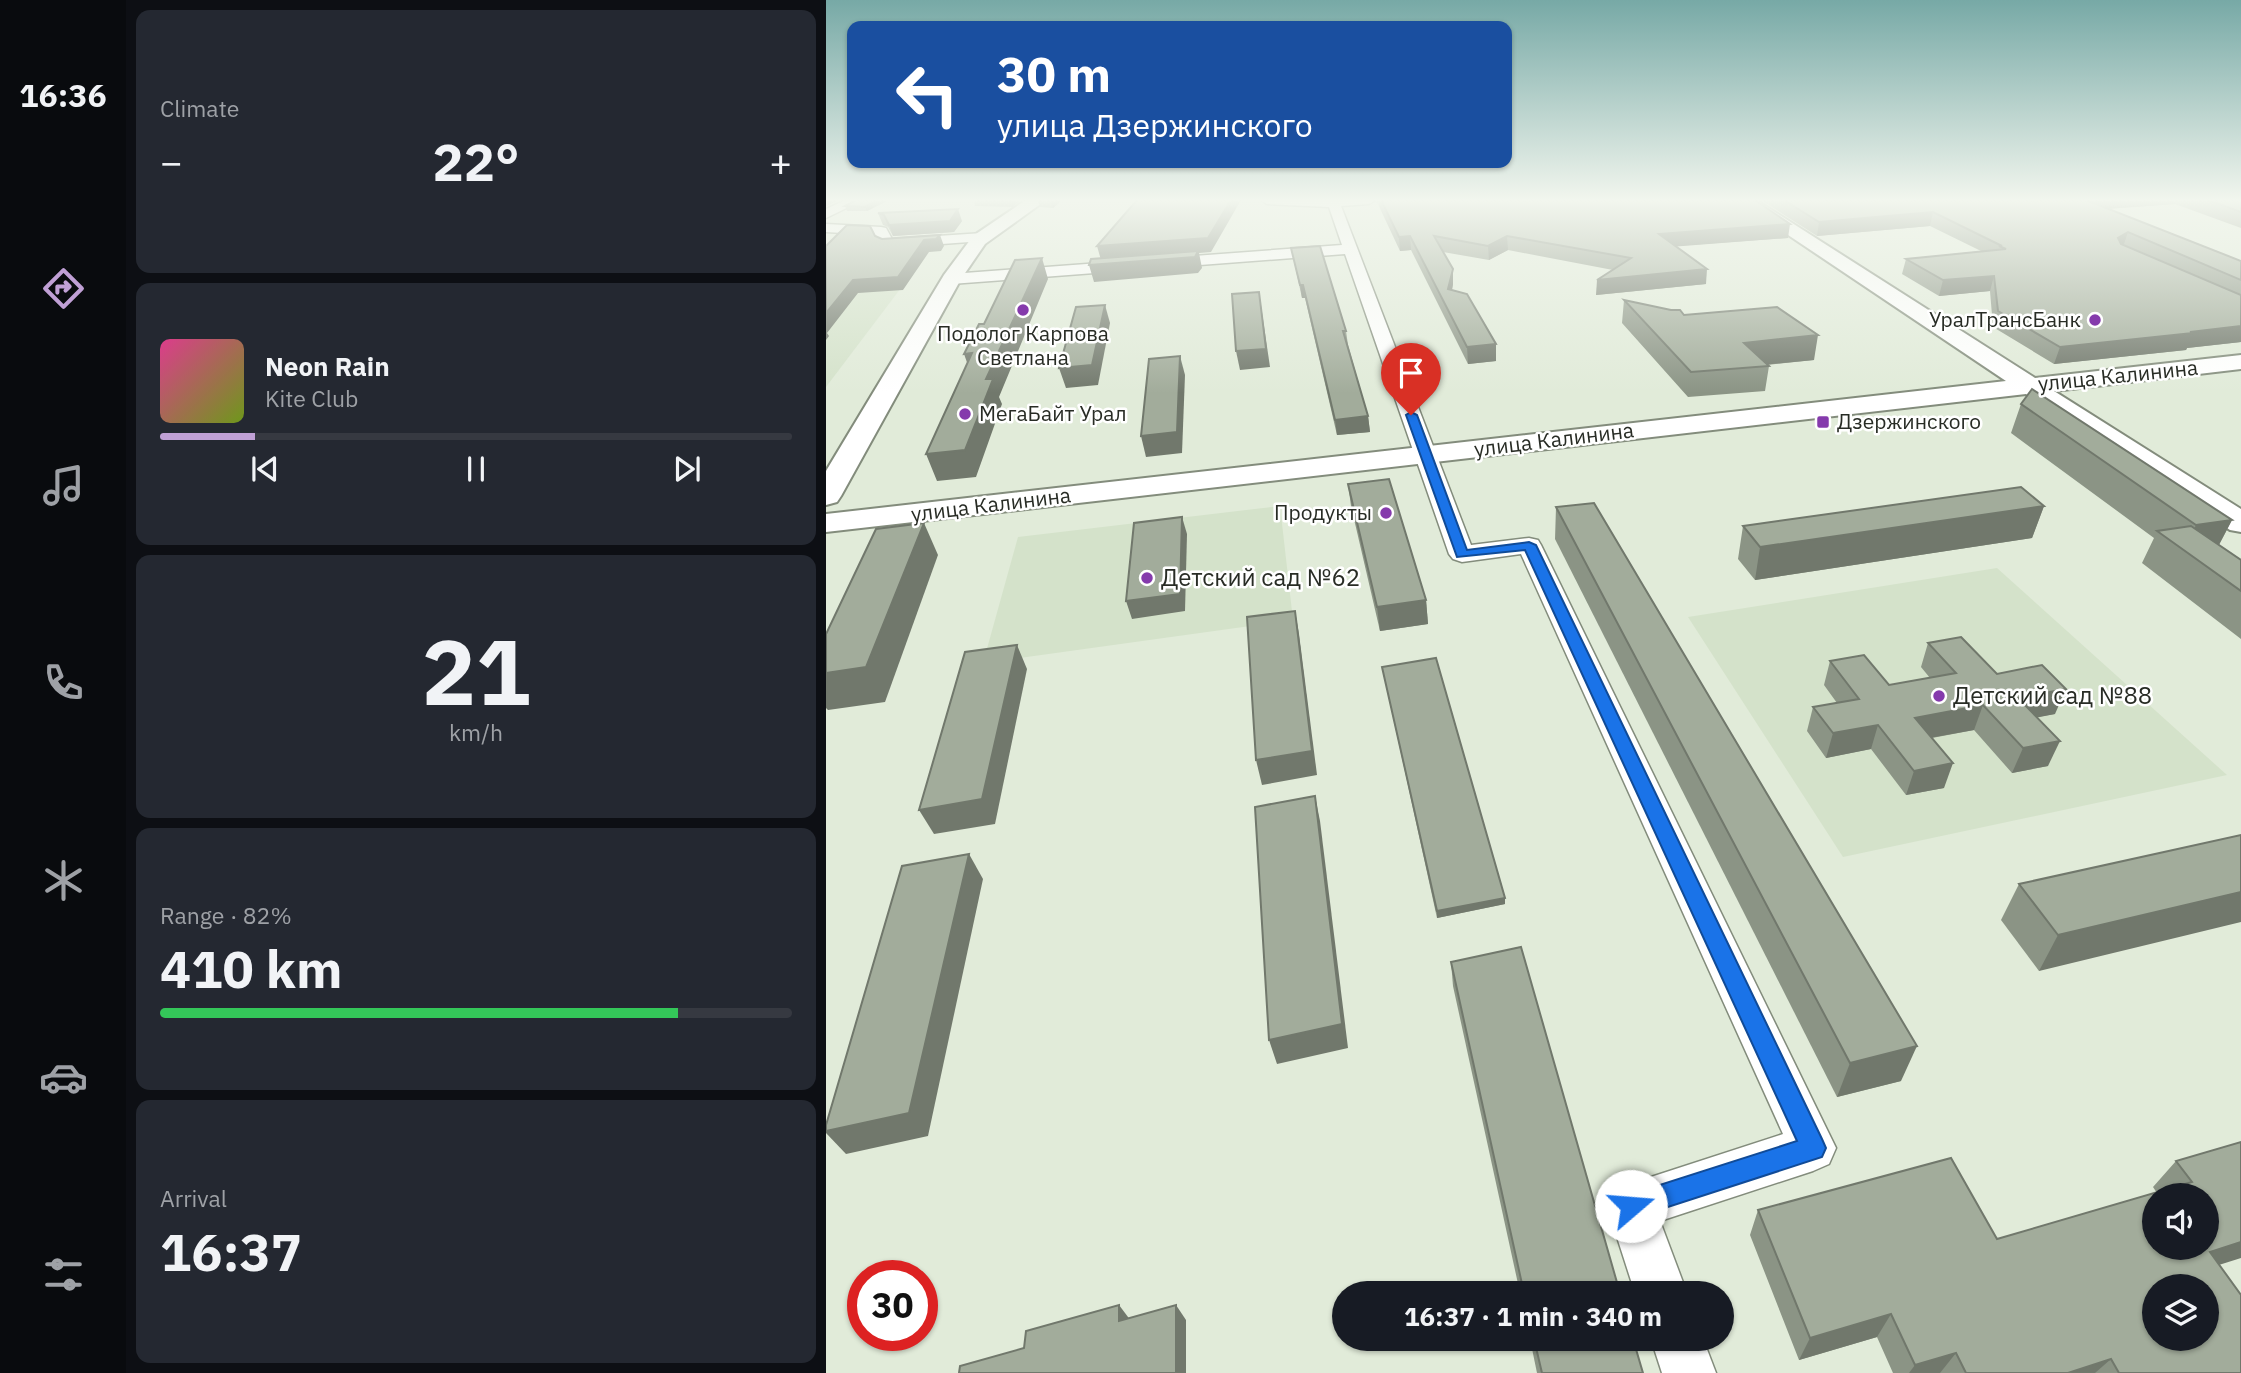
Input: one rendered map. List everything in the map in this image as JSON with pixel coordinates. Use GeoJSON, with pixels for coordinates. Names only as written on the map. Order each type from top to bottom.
{"type":"FeatureCollection","features":[{"type":"Feature","properties":{"kind":"main road"},"geometry":{"type":"LineString","coordinates":[[826,496],[951,279],[962,264]]}},
{"type":"Feature","properties":{"kind":"main road"},"geometry":{"type":"LineString","coordinates":[[1842,264],[2241,523]]}},
{"type":"Feature","properties":{"kind":"main road","name":"улица Калинина"},"geometry":{"type":"LineString","coordinates":[[826,523],[2241,362]]}},
{"type":"Feature","properties":{"kind":"street"},"geometry":{"type":"LineString","coordinates":[[951,279],[1144,264]]}},
{"type":"Feature","properties":{"kind":"street"},"geometry":{"type":"LineString","coordinates":[[1357,264],[1462,554],[1529,545],[1813,1148],[1631,1206],[1657,1281]]}},
{"type":"Feature","properties":{"kind":"street"},"geometry":{"type":"LineString","coordinates":[[1681,1351],[1689,1373]]}},
{"type":"Feature","properties":{"kind":"shaded area"},"geometry":{"type":"Polygon","coordinates":[[[826,264],[919,264],[826,387],[826,264]]]}},
{"type":"Feature","properties":{"kind":"shaded area","name":"Детский сад №62"},"geometry":{"type":"Polygon","coordinates":[[[1280,506],[1293,620],[983,663],[1018,537],[1280,506]]]}},
{"type":"Feature","properties":{"kind":"shaded area","name":"Детский сад №88"},"geometry":{"type":"Polygon","coordinates":[[[1997,568],[2227,775],[1843,857],[1688,617],[1997,568]]]}},
{"type":"Feature","properties":{"kind":"building"},"geometry":{"type":"Polygon","coordinates":[[[826,264],[907,264],[898,277],[853,280],[826,313],[826,264]]]}},
{"type":"Feature","properties":{"kind":"building"},"geometry":{"type":"Polygon","coordinates":[[[1013,264],[1039,264],[986,379],[993,379],[965,450],[926,454],[972,353],[964,354],[979,324],[984,324],[1013,264]]]}},
{"type":"Feature","properties":{"kind":"building"},"geometry":{"type":"Polygon","coordinates":[[[1295,264],[1326,264],[1368,416],[1335,420],[1303,285],[1300,285],[1295,264]]]}},
{"type":"Feature","properties":{"kind":"building"},"geometry":{"type":"Polygon","coordinates":[[[1424,264],[1450,264],[1453,269],[1448,289],[1467,294],[1496,344],[1467,347],[1424,264]]]}},
{"type":"Feature","properties":{"kind":"building"},"geometry":{"type":"Polygon","coordinates":[[[1622,264],[1700,264],[1707,269],[1597,280],[1622,264]]]}},
{"type":"Feature","properties":{"kind":"building"},"geometry":{"type":"Polygon","coordinates":[[[1915,264],[2168,264],[2241,295],[2241,326],[2060,347],[1998,311],[1994,276],[1943,280],[1915,264]]]}},
{"type":"Feature","properties":{"kind":"building"},"geometry":{"type":"Polygon","coordinates":[[[2204,264],[2241,264],[2241,280],[2204,264]]]}},
{"type":"Feature","properties":{"kind":"building"},"geometry":{"type":"Polygon","coordinates":[[[1259,292],[1266,349],[1236,351],[1232,294],[1259,292]]]}},
{"type":"Feature","properties":{"kind":"building"},"geometry":{"type":"Polygon","coordinates":[[[1624,300],[1680,310],[1684,315],[1777,307],[1818,335],[1744,343],[1769,366],[1691,372],[1624,300]]]}},
{"type":"Feature","properties":{"kind":"building"},"geometry":{"type":"Polygon","coordinates":[[[1105,305],[1092,365],[1059,368],[1076,307],[1105,305]]]}},
{"type":"Feature","properties":{"kind":"building"},"geometry":{"type":"Polygon","coordinates":[[[1180,356],[1177,432],[1141,436],[1149,359],[1180,356]]]}},
{"type":"Feature","properties":{"kind":"building"},"geometry":{"type":"Polygon","coordinates":[[[2032,389],[2232,520],[2196,525],[2021,404],[2032,389]]]}},
{"type":"Feature","properties":{"kind":"building"},"geometry":{"type":"Polygon","coordinates":[[[1389,479],[1426,600],[1377,607],[1348,484],[1389,479]]]}},
{"type":"Feature","properties":{"kind":"building"},"geometry":{"type":"Polygon","coordinates":[[[2021,487],[2044,506],[1760,547],[1743,526],[2021,487]]]}},
{"type":"Feature","properties":{"kind":"building"},"geometry":{"type":"Polygon","coordinates":[[[1594,503],[1917,1046],[1850,1063],[1556,507],[1594,503]]]}},
{"type":"Feature","properties":{"kind":"building"},"geometry":{"type":"Polygon","coordinates":[[[1182,517],[1180,594],[1126,601],[1134,523],[1182,517]]]}},
{"type":"Feature","properties":{"kind":"building"},"geometry":{"type":"Polygon","coordinates":[[[924,523],[866,667],[826,673],[826,634],[876,529],[924,523]]]}},
{"type":"Feature","properties":{"kind":"building"},"geometry":{"type":"Polygon","coordinates":[[[2191,526],[2241,560],[2241,591],[2157,531],[2191,526]]]}},
{"type":"Feature","properties":{"kind":"building"},"geometry":{"type":"Polygon","coordinates":[[[1295,611],[1312,751],[1256,760],[1247,617],[1295,611]]]}},
{"type":"Feature","properties":{"kind":"building"},"geometry":{"type":"Polygon","coordinates":[[[1961,637],[1997,674],[2042,665],[2066,689],[2018,698],[2060,741],[2023,748],[1983,705],[1915,718],[1953,763],[1914,771],[1878,725],[1833,733],[1813,707],[1859,699],[1830,661],[1864,655],[1889,685],[1956,673],[1928,643],[1961,637]]]}},
{"type":"Feature","properties":{"kind":"building"},"geometry":{"type":"Polygon","coordinates":[[[1017,645],[982,799],[919,810],[965,652],[1017,645]]]}},
{"type":"Feature","properties":{"kind":"building"},"geometry":{"type":"Polygon","coordinates":[[[1436,658],[1505,898],[1437,911],[1382,667],[1436,658]]]}},
{"type":"Feature","properties":{"kind":"building"},"geometry":{"type":"Polygon","coordinates":[[[1315,796],[1342,1024],[1269,1040],[1255,807],[1315,796]]]}},
{"type":"Feature","properties":{"kind":"building"},"geometry":{"type":"Polygon","coordinates":[[[2241,835],[2241,892],[2058,935],[2019,884],[2241,835]]]}},
{"type":"Feature","properties":{"kind":"building"},"geometry":{"type":"Polygon","coordinates":[[[969,854],[909,1113],[826,1131],[902,866],[969,854]]]}},
{"type":"Feature","properties":{"kind":"building"},"geometry":{"type":"Polygon","coordinates":[[[1521,947],[1617,1281],[1521,1281],[1451,962],[1521,947]]]}},
{"type":"Feature","properties":{"kind":"building"},"geometry":{"type":"Polygon","coordinates":[[[2241,1142],[2241,1242],[2219,1249],[2219,1183],[2189,1183],[2192,1182],[2176,1161],[2241,1142]]]}},
{"type":"Feature","properties":{"kind":"building"},"geometry":{"type":"Polygon","coordinates":[[[1951,1158],[1997,1239],[2142,1197],[2142,1260],[2216,1260],[2241,1295],[2241,1373],[2119,1373],[2111,1359],[2068,1373],[1966,1373],[1956,1353],[1915,1365],[1891,1314],[1810,1338],[1758,1210],[1951,1158]]]}},
{"type":"Feature","properties":{"kind":"building"},"geometry":{"type":"Polygon","coordinates":[[[1119,1305],[1119,1321],[1176,1305],[1176,1373],[959,1373],[960,1366],[1024,1348],[1026,1331],[1119,1305]]]}},
{"type":"Feature","properties":{"kind":"building"},"geometry":{"type":"Polygon","coordinates":[[[1537,1351],[1637,1351],[1643,1373],[1542,1373],[1537,1351]]]}},
{"type":"Feature","properties":{"kind":"place","name":"Подолог Карпова Светлана"},"geometry":{"type":"Point","coordinates":[1023,310]}},
{"type":"Feature","properties":{"kind":"place","name":"УралТрансБанк"},"geometry":{"type":"Point","coordinates":[2095,320]}},
{"type":"Feature","properties":{"kind":"place","name":"МегаБайт Урал"},"geometry":{"type":"Point","coordinates":[965,414]}},
{"type":"Feature","properties":{"kind":"place","name":"Дзержинского"},"geometry":{"type":"Point","coordinates":[1823,422]}},
{"type":"Feature","properties":{"kind":"place","name":"Продукты"},"geometry":{"type":"Point","coordinates":[1386,513]}},
{"type":"Feature","properties":{"kind":"place","name":"Детский сад №62"},"geometry":{"type":"Point","coordinates":[1147,578]}},
{"type":"Feature","properties":{"kind":"place","name":"Детский сад №88"},"geometry":{"type":"Point","coordinates":[1939,696]}},
{"type":"Feature","properties":{"kind":"route"},"geometry":{"type":"LineString","coordinates":[[1411,415],[1462,554],[1529,545],[1813,1148],[1631,1206]]}}]}
